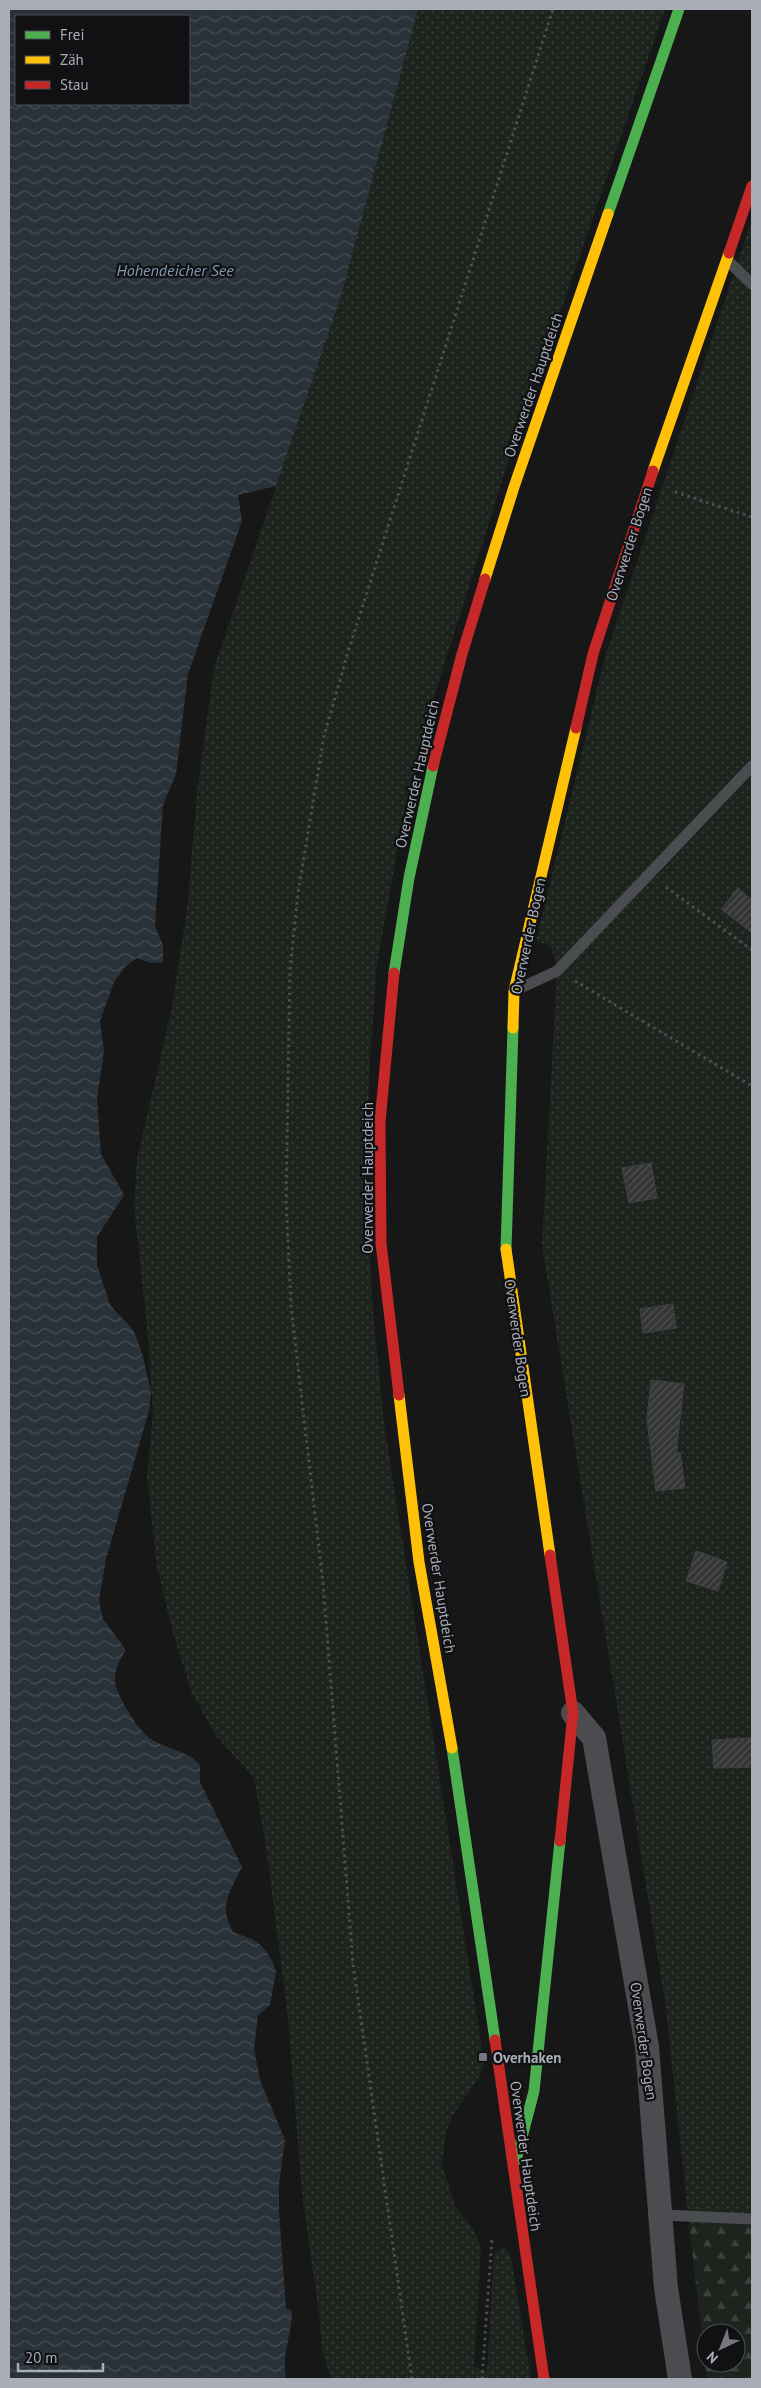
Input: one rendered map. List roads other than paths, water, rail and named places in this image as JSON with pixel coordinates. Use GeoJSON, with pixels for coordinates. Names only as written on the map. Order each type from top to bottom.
{"type":"FeatureCollection","features":[{"type":"Feature","properties":{"kind":"street","name":"Overwerder Hauptdeich"},"geometry":{"type":"LineString","coordinates":[[544,2379],[513,2174],[481,1936],[444,1698],[419,1562],[381,1244],[380,1122],[390,999],[409,878],[435,755],[462,654],[517,478],[679,9]]}},
{"type":"Feature","properties":{"kind":"street","name":"Overwerder Bogen"},"geometry":{"type":"LineString","coordinates":[[513,2174],[534,2091],[573,1713],[506,1252],[514,991],[593,654],[648,484],[752,186]]}},
{"type":"Feature","properties":{"kind":"street","name":"Overwerder Bogen"},"geometry":{"type":"LineString","coordinates":[[573,1713],[594,1738],[647,2047],[662,2215],[666,2288],[680,2379]]}},
{"type":"Feature","properties":{"kind":"lane"},"geometry":{"type":"LineString","coordinates":[[727,260],[752,284]]}},
{"type":"Feature","properties":{"kind":"lane"},"geometry":{"type":"LineString","coordinates":[[514,991],[557,971],[752,766]]}},
{"type":"Feature","properties":{"kind":"lane"},"geometry":{"type":"LineString","coordinates":[[662,2215],[752,2219]]}},
{"type":"Feature","properties":{"kind":"water","name":"Hohendeicher See"},"geometry":{"type":"Polygon","coordinates":[[[9,9],[418,9],[341,296],[276,486],[238,495],[242,521],[188,674],[176,774],[163,805],[155,926],[163,945],[163,962],[151,963],[137,958],[126,966],[114,982],[100,1021],[104,1051],[97,1099],[101,1154],[124,1195],[97,1237],[97,1265],[110,1305],[134,1331],[142,1353],[151,1392],[149,1411],[106,1559],[99,1600],[103,1619],[126,1650],[115,1674],[117,1689],[124,1705],[141,1730],[152,1740],[190,1756],[200,1765],[200,1782],[242,1867],[227,1899],[226,1914],[233,1932],[254,1940],[263,1947],[273,1962],[276,1972],[270,2005],[258,2015],[254,2049],[260,2080],[285,2140],[279,2183],[279,2212],[286,2308],[292,2311],[285,2362],[286,2379],[9,2379],[9,9]]]}},
{"type":"Feature","properties":{"kind":"place","name":"Overhaken"},"geometry":{"type":"Point","coordinates":[483,2057]}}]}
